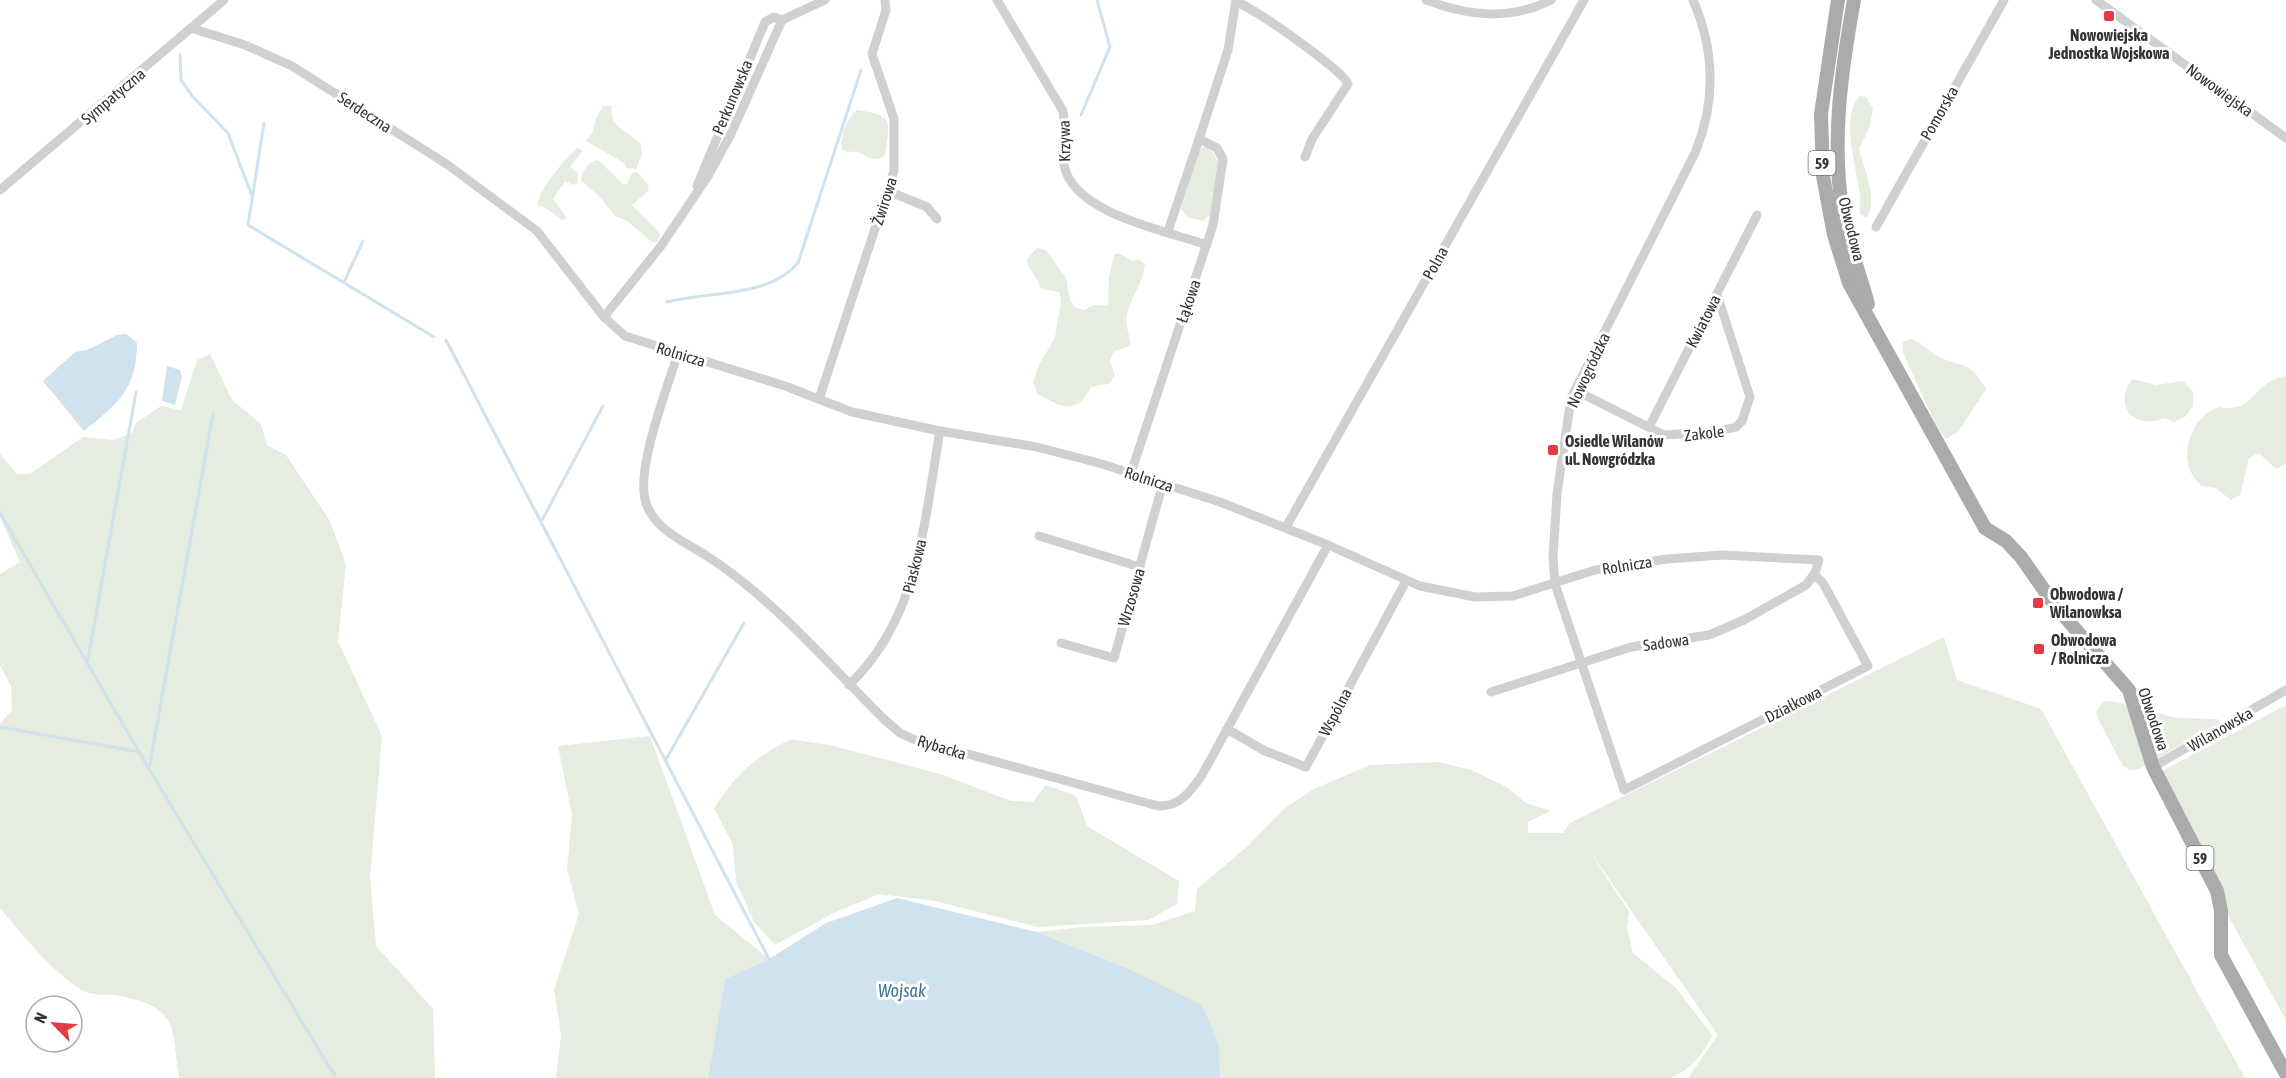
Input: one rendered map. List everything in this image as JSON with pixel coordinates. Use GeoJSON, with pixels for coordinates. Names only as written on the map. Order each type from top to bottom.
{"type":"FeatureCollection","features":[{"type":"Feature","properties":{"kind":"main road","name":"Obwodowa"},"geometry":{"type":"LineString","coordinates":[[1838,0],[1821,114],[1823,176],[1827,205],[1849,282],[1871,318],[1985,528],[2006,541],[2021,556],[2056,608],[2129,690],[2153,767],[2217,891],[2221,911],[2221,955],[2286,1074]]}},
{"type":"Feature","properties":{"kind":"main road","name":"Obwodowa"},"geometry":{"type":"LineString","coordinates":[[1854,0],[1840,84],[1838,154],[1844,216],[1871,318]]}},
{"type":"Feature","properties":{"kind":"street","name":"Sympatyczna"},"geometry":{"type":"LineString","coordinates":[[0,190],[224,0]]}},
{"type":"Feature","properties":{"kind":"street","name":"Perkunowska"},"geometry":{"type":"LineString","coordinates":[[604,317],[661,246],[708,176],[731,134],[782,20],[825,0]]}},
{"type":"Feature","properties":{"kind":"street","name":"Żwirowa"},"geometry":{"type":"LineString","coordinates":[[819,399],[895,163],[894,119],[872,54],[886,10],[885,0]]}},
{"type":"Feature","properties":{"kind":"street","name":"Krzywa"},"geometry":{"type":"LineString","coordinates":[[997,0],[1063,111],[1066,123],[1064,164],[1071,181],[1084,195],[1107,210],[1208,244]]}},
{"type":"Feature","properties":{"kind":"street"},"geometry":{"type":"LineString","coordinates":[[1426,0],[1461,11],[1497,15],[1529,10],[1551,0]]}},
{"type":"Feature","properties":{"kind":"street","name":"Polna"},"geometry":{"type":"LineString","coordinates":[[1286,527],[1584,0]]}},
{"type":"Feature","properties":{"kind":"street","name":"Nowogródzka"},"geometry":{"type":"LineString","coordinates":[[1624,790],[1555,584],[1553,558],[1557,494],[1568,409],[1575,390],[1695,153],[1706,124],[1712,89],[1710,63],[1707,41],[1693,0]]}},
{"type":"Feature","properties":{"kind":"street","name":"Pomorska"},"geometry":{"type":"LineString","coordinates":[[1876,226],[2004,0]]}},
{"type":"Feature","properties":{"kind":"street","name":"Nowowiejska"},"geometry":{"type":"LineString","coordinates":[[2096,0],[2286,138]]}},
{"type":"Feature","properties":{"kind":"street"},"geometry":{"type":"LineString","coordinates":[[1168,231],[1228,50],[1236,1],[1330,64],[1346,78],[1348,84],[1312,139],[1305,158]]}},
{"type":"Feature","properties":{"kind":"street","name":"Perkunowska"},"geometry":{"type":"LineString","coordinates":[[696,192],[708,156],[760,30],[768,19],[774,17],[782,20]]}},
{"type":"Feature","properties":{"kind":"street","name":"Serdeczna"},"geometry":{"type":"LineString","coordinates":[[191,28],[244,45],[292,66],[448,165],[526,222]]}},
{"type":"Feature","properties":{"kind":"street","name":"Łąkowa"},"geometry":{"type":"LineString","coordinates":[[1131,473],[1208,244],[1223,159],[1217,148],[1198,139]]}},
{"type":"Feature","properties":{"kind":"street"},"geometry":{"type":"LineString","coordinates":[[888,190],[927,207],[937,219]]}},
{"type":"Feature","properties":{"kind":"street","name":"Kwiatowa"},"geometry":{"type":"LineString","coordinates":[[1649,427],[1757,215]]}},
{"type":"Feature","properties":{"kind":"street","name":"Rolnicza"},"geometry":{"type":"LineString","coordinates":[[526,222],[549,246],[604,317],[625,336],[879,419],[1037,447],[1163,483],[1286,527],[1406,581],[1435,590],[1484,598],[1514,596],[1555,584],[1569,577],[1612,567],[1701,556],[1819,560]]}},
{"type":"Feature","properties":{"kind":"street","name":"Zakole"},"geometry":{"type":"LineString","coordinates":[[1575,390],[1665,435],[1676,436],[1730,430],[1742,421],[1750,397],[1717,294]]}},
{"type":"Feature","properties":{"kind":"street","name":"Rybacka"},"geometry":{"type":"LineString","coordinates":[[678,353],[644,470],[645,502],[652,516],[666,530],[750,586],[900,733],[913,739],[1158,806],[1174,804],[1190,793],[1328,545]]}},
{"type":"Feature","properties":{"kind":"street","name":"Piaskowa"},"geometry":{"type":"LineString","coordinates":[[849,685],[884,645],[916,571],[940,431]]}},
{"type":"Feature","properties":{"kind":"street","name":"Wrzosowa"},"geometry":{"type":"LineString","coordinates":[[1061,643],[1114,658],[1163,483]]}},
{"type":"Feature","properties":{"kind":"street"},"geometry":{"type":"LineString","coordinates":[[1039,536],[1140,567]]}},
{"type":"Feature","properties":{"kind":"street","name":"Sadowa"},"geometry":{"type":"LineString","coordinates":[[1491,692],[1631,647],[1708,635],[1724,630],[1769,608],[1806,585],[1814,574],[1819,560]]}},
{"type":"Feature","properties":{"kind":"street","name":"Działkowa"},"geometry":{"type":"LineString","coordinates":[[1624,790],[1868,666],[1823,583],[1814,574]]}},
{"type":"Feature","properties":{"kind":"street","name":"Wspólna"},"geometry":{"type":"LineString","coordinates":[[1227,729],[1265,751],[1306,767],[1406,581]]}},
{"type":"Feature","properties":{"kind":"street","name":"Wilanowska"},"geometry":{"type":"LineString","coordinates":[[2153,767],[2286,690]]}},
{"type":"Feature","properties":{"kind":"shaded area"},"geometry":{"type":"Polygon","coordinates":[[[1859,96],[1866,97],[1873,108],[1869,129],[1859,149],[1871,193],[1867,218],[1860,214],[1860,195],[1850,130],[1853,105],[1859,96]]]}},
{"type":"Feature","properties":{"kind":"shaded area"},"geometry":{"type":"Polygon","coordinates":[[[603,106],[611,106],[613,122],[641,144],[642,154],[636,169],[627,168],[624,163],[586,141],[593,131],[595,121],[603,106]]]}},
{"type":"Feature","properties":{"kind":"shaded area"},"geometry":{"type":"Polygon","coordinates":[[[857,110],[877,114],[887,121],[887,143],[885,155],[881,158],[874,159],[857,152],[842,150],[845,128],[857,110]]]}},
{"type":"Feature","properties":{"kind":"shaded area"},"geometry":{"type":"Polygon","coordinates":[[[1204,147],[1212,151],[1220,163],[1211,214],[1203,221],[1187,217],[1181,208],[1200,149],[1204,147]]]}},
{"type":"Feature","properties":{"kind":"shaded area"},"geometry":{"type":"Polygon","coordinates":[[[577,148],[583,151],[570,167],[578,173],[577,183],[573,185],[565,181],[553,199],[566,216],[565,220],[562,220],[544,207],[537,205],[559,167],[577,148]]]}},
{"type":"Feature","properties":{"kind":"shaded area"},"geometry":{"type":"Polygon","coordinates":[[[598,160],[623,184],[627,184],[632,173],[637,172],[649,186],[648,191],[632,205],[658,231],[660,235],[657,242],[652,242],[627,221],[614,215],[602,199],[581,180],[586,167],[598,160]]]}},
{"type":"Feature","properties":{"kind":"shaded area"},"geometry":{"type":"Polygon","coordinates":[[[1037,248],[1046,250],[1066,278],[1070,300],[1076,308],[1084,310],[1094,305],[1108,306],[1109,277],[1114,255],[1118,253],[1132,261],[1138,259],[1145,264],[1128,309],[1127,325],[1130,346],[1114,351],[1110,360],[1115,376],[1108,384],[1091,387],[1086,396],[1074,405],[1061,405],[1046,399],[1038,394],[1033,382],[1039,365],[1055,338],[1061,300],[1059,292],[1041,289],[1029,267],[1027,259],[1037,248]]]}},
{"type":"Feature","properties":{"kind":"shaded area"},"geometry":{"type":"Polygon","coordinates":[[[1910,339],[1943,359],[1968,368],[1980,379],[1986,389],[1958,432],[1946,439],[1936,425],[1903,353],[1903,342],[1910,339]]]}},
{"type":"Feature","properties":{"kind":"shaded area"},"geometry":{"type":"Polygon","coordinates":[[[210,354],[232,400],[261,424],[267,445],[286,455],[330,521],[346,565],[338,641],[382,736],[370,878],[376,946],[433,1009],[435,1078],[179,1078],[173,1033],[163,1014],[140,1001],[117,995],[93,994],[78,987],[41,955],[0,908],[0,724],[12,710],[11,686],[0,665],[0,574],[20,562],[0,517],[0,454],[17,474],[30,474],[83,437],[114,440],[132,433],[136,423],[161,406],[181,410],[197,360],[210,354]]]}},
{"type":"Feature","properties":{"kind":"shaded area"},"geometry":{"type":"Polygon","coordinates":[[[2286,376],[2286,464],[2276,469],[2259,453],[2249,458],[2240,495],[2231,500],[2216,488],[2201,486],[2191,472],[2187,451],[2192,432],[2197,424],[2210,411],[2219,407],[2240,406],[2267,383],[2286,376]]]}},
{"type":"Feature","properties":{"kind":"shaded area"},"geometry":{"type":"Polygon","coordinates":[[[2132,379],[2156,385],[2183,381],[2193,392],[2193,406],[2185,417],[2174,422],[2165,418],[2154,421],[2137,419],[2130,414],[2125,399],[2126,389],[2132,379]]]}},
{"type":"Feature","properties":{"kind":"shaded area"},"geometry":{"type":"Polygon","coordinates":[[[1944,637],[1957,680],[2041,709],[2245,1078],[1688,1078],[1718,1035],[1586,846],[1629,912],[1627,928],[1633,953],[1676,988],[1712,1035],[1696,1060],[1671,1078],[1220,1078],[1219,1046],[1122,966],[1037,932],[1083,927],[1152,925],[1195,911],[1197,889],[1248,846],[1285,808],[1314,789],[1370,765],[1439,762],[1471,770],[1505,786],[1526,803],[1551,811],[1528,822],[1528,833],[1563,833],[1570,823],[1944,637]]]}},
{"type":"Feature","properties":{"kind":"shaded area"},"geometry":{"type":"Polygon","coordinates":[[[2104,701],[2177,718],[2217,719],[2220,722],[2139,769],[2130,770],[2123,766],[2097,717],[2096,711],[2104,701]]]}},
{"type":"Feature","properties":{"kind":"shaded area"},"geometry":{"type":"Polygon","coordinates":[[[2286,705],[2286,1020],[2151,777],[2286,705]]]}},
{"type":"Feature","properties":{"kind":"shaded area"},"geometry":{"type":"Polygon","coordinates":[[[650,736],[715,915],[769,959],[725,979],[708,1078],[556,1078],[561,1035],[554,989],[579,914],[567,869],[572,815],[558,746],[650,736]]]}},
{"type":"Feature","properties":{"kind":"shaded area"},"geometry":{"type":"Polygon","coordinates":[[[791,739],[834,746],[940,774],[1011,801],[1033,802],[1046,785],[1076,796],[1087,826],[1179,881],[1177,904],[1148,920],[1038,927],[935,901],[879,894],[834,913],[775,945],[754,922],[736,881],[733,845],[714,808],[747,768],[766,753],[791,739]]]}},
{"type":"Feature","properties":{"kind":"water"},"geometry":{"type":"Polygon","coordinates":[[[126,334],[137,343],[136,359],[129,384],[115,404],[84,431],[43,381],[75,352],[87,350],[117,335],[126,334]]]}},
{"type":"Feature","properties":{"kind":"water"},"geometry":{"type":"Polygon","coordinates":[[[167,366],[180,370],[182,377],[175,405],[162,401],[167,366]]]}},
{"type":"Feature","properties":{"kind":"water","name":"Wojsak"},"geometry":{"type":"Polygon","coordinates":[[[897,898],[1037,932],[1122,966],[1202,1005],[1219,1046],[1220,1078],[708,1078],[725,979],[769,959],[826,923],[897,898]]]}},
{"type":"Feature","properties":{"kind":"waterway"},"geometry":{"type":"LineString","coordinates":[[1081,115],[1110,47],[1097,0]]}},
{"type":"Feature","properties":{"kind":"waterway"},"geometry":{"type":"LineString","coordinates":[[180,55],[181,80],[193,97],[228,133],[252,196]]}},
{"type":"Feature","properties":{"kind":"waterway"},"geometry":{"type":"LineString","coordinates":[[667,302],[754,288],[771,282],[798,263],[861,70]]}},
{"type":"Feature","properties":{"kind":"waterway"},"geometry":{"type":"LineString","coordinates":[[264,123],[248,225],[434,337]]}},
{"type":"Feature","properties":{"kind":"waterway"},"geometry":{"type":"LineString","coordinates":[[344,282],[363,241]]}},
{"type":"Feature","properties":{"kind":"waterway"},"geometry":{"type":"LineString","coordinates":[[446,340],[769,959]]}},
{"type":"Feature","properties":{"kind":"waterway"},"geometry":{"type":"LineString","coordinates":[[88,659],[136,392]]}},
{"type":"Feature","properties":{"kind":"waterway"},"geometry":{"type":"LineString","coordinates":[[541,522],[603,406]]}},
{"type":"Feature","properties":{"kind":"waterway"},"geometry":{"type":"LineString","coordinates":[[149,769],[213,414]]}},
{"type":"Feature","properties":{"kind":"waterway"},"geometry":{"type":"LineString","coordinates":[[0,513],[149,769],[336,1078]]}},
{"type":"Feature","properties":{"kind":"waterway"},"geometry":{"type":"LineString","coordinates":[[665,761],[744,623]]}},
{"type":"Feature","properties":{"kind":"waterway"},"geometry":{"type":"LineString","coordinates":[[0,727],[140,752]]}},
{"type":"Feature","properties":{"kind":"place","name":"Nowowiejska Jednostka Wojskowa"},"geometry":{"type":"Point","coordinates":[2109,16]}},
{"type":"Feature","properties":{"kind":"place","name":"Osiedle Wilanów ul. Nowgródzka"},"geometry":{"type":"Point","coordinates":[1553,450]}},
{"type":"Feature","properties":{"kind":"place","name":"Obwodowa / Wilanowksa"},"geometry":{"type":"Point","coordinates":[2038,603]}},
{"type":"Feature","properties":{"kind":"place","name":"Obwodowa / Rolnicza"},"geometry":{"type":"Point","coordinates":[2039,649]}}]}
